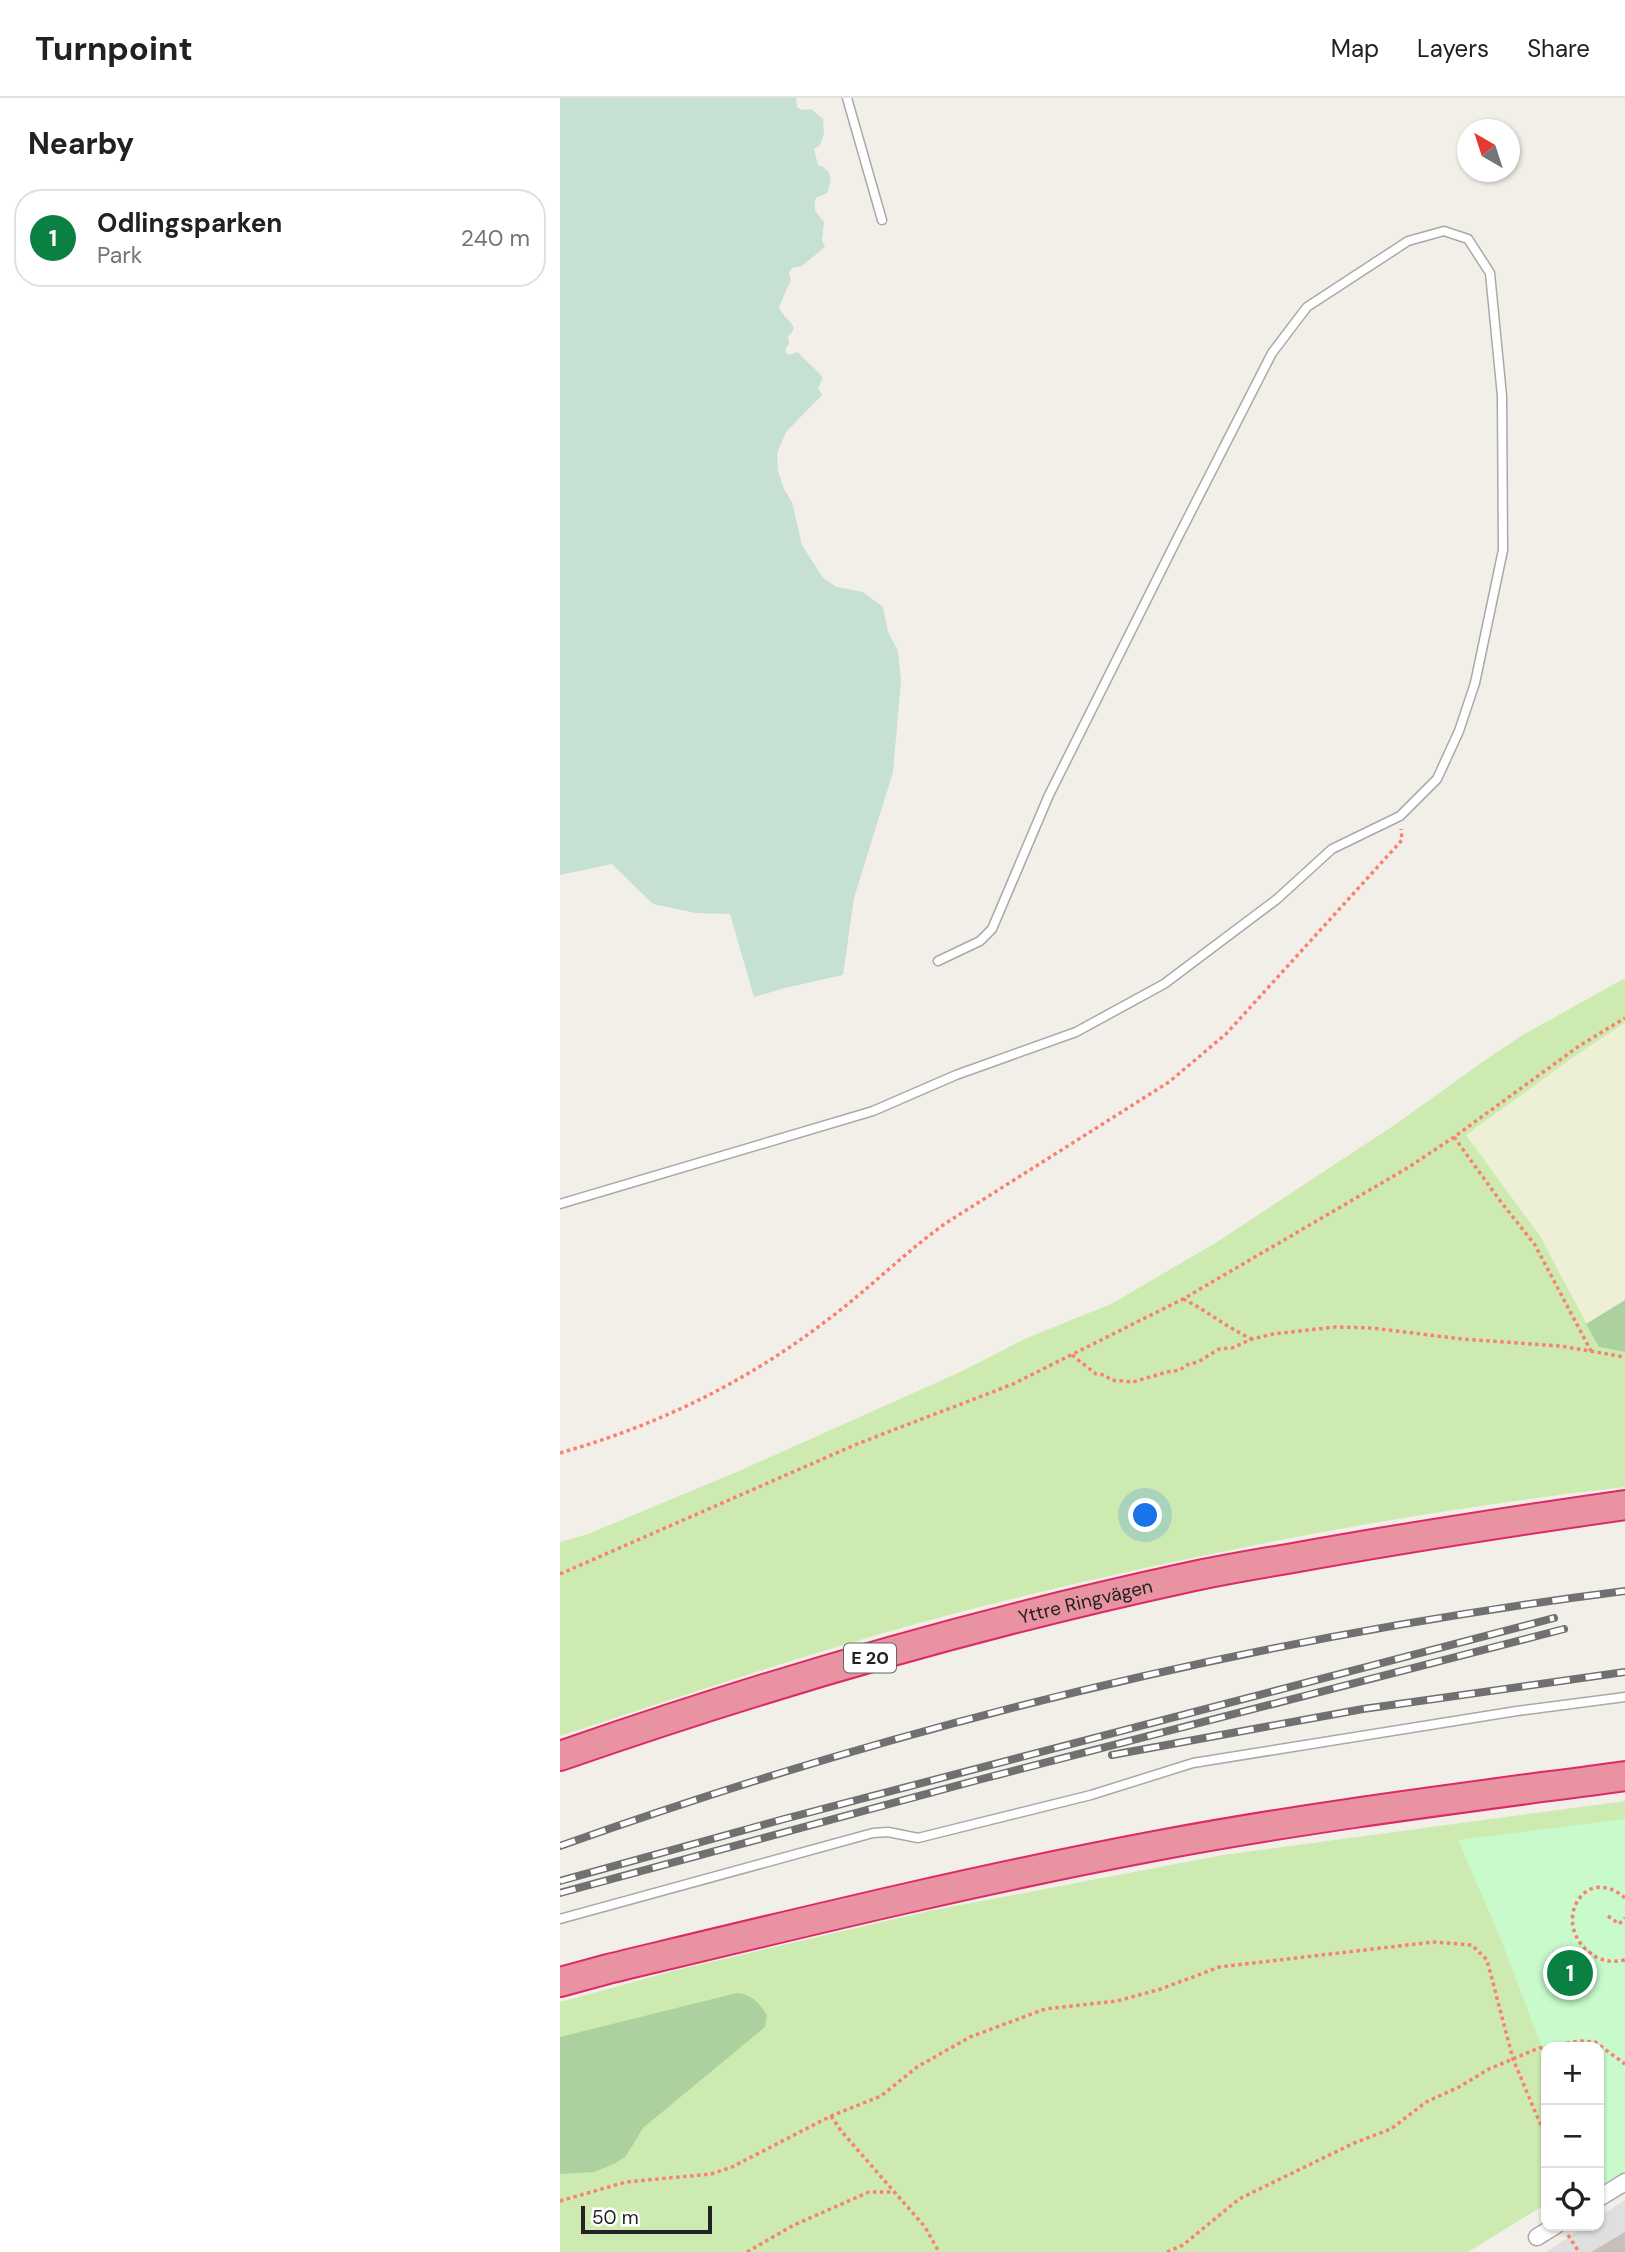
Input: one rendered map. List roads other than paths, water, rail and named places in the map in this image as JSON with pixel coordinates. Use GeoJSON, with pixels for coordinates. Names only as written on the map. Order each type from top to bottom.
{"type":"FeatureCollection","features":[{"type":"Feature","properties":{"kind":"highway","name":"Yttre Ringvägen"},"geometry":{"type":"LineString","coordinates":[[560,1756],[679,1715],[847,1664],[981,1627],[1173,1580],[1414,1536],[1625,1505]]}},
{"type":"Feature","properties":{"kind":"highway"},"geometry":{"type":"LineString","coordinates":[[560,1982],[904,1897],[1151,1847],[1365,1811],[1625,1776]]}},
{"type":"Feature","properties":{"kind":"street"},"geometry":{"type":"LineString","coordinates":[[1604,2195],[1625,2182]]}},
{"type":"Feature","properties":{"kind":"street"},"geometry":{"type":"LineString","coordinates":[[1537,2237],[1550,2231]]}},
{"type":"Feature","properties":{"kind":"lane"},"geometry":{"type":"LineString","coordinates":[[847,98],[882,220]]}},
{"type":"Feature","properties":{"kind":"lane"},"geometry":{"type":"LineString","coordinates":[[560,1204],[873,1111],[956,1075],[1076,1032],[1164,984],[1277,899],[1332,849],[1400,817],[1437,779],[1459,731],[1475,683],[1503,550],[1502,396],[1490,273],[1468,239],[1444,231],[1408,241],[1307,307],[1272,353],[1049,795],[992,929],[980,942],[938,961]]}},
{"type":"Feature","properties":{"kind":"lane"},"geometry":{"type":"LineString","coordinates":[[560,1919],[873,1833],[888,1832],[918,1838],[1091,1795],[1193,1763],[1517,1711],[1625,1697]]}},
{"type":"Feature","properties":{"kind":"railway"},"geometry":{"type":"LineString","coordinates":[[560,1846],[821,1761],[953,1723],[1085,1690],[1219,1659],[1353,1633],[1625,1591]]}},
{"type":"Feature","properties":{"kind":"railway"},"geometry":{"type":"LineString","coordinates":[[560,1881],[784,1819],[1554,1618]]}},
{"type":"Feature","properties":{"kind":"railway"},"geometry":{"type":"LineString","coordinates":[[560,1893],[978,1780],[1564,1629]]}},
{"type":"Feature","properties":{"kind":"railway"},"geometry":{"type":"LineString","coordinates":[[1112,1755],[1363,1709],[1625,1672]]}},
{"type":"Feature","properties":{"kind":"place","name":"Odlingsparken"},"geometry":{"type":"Point","coordinates":[1570,1973]}}]}
